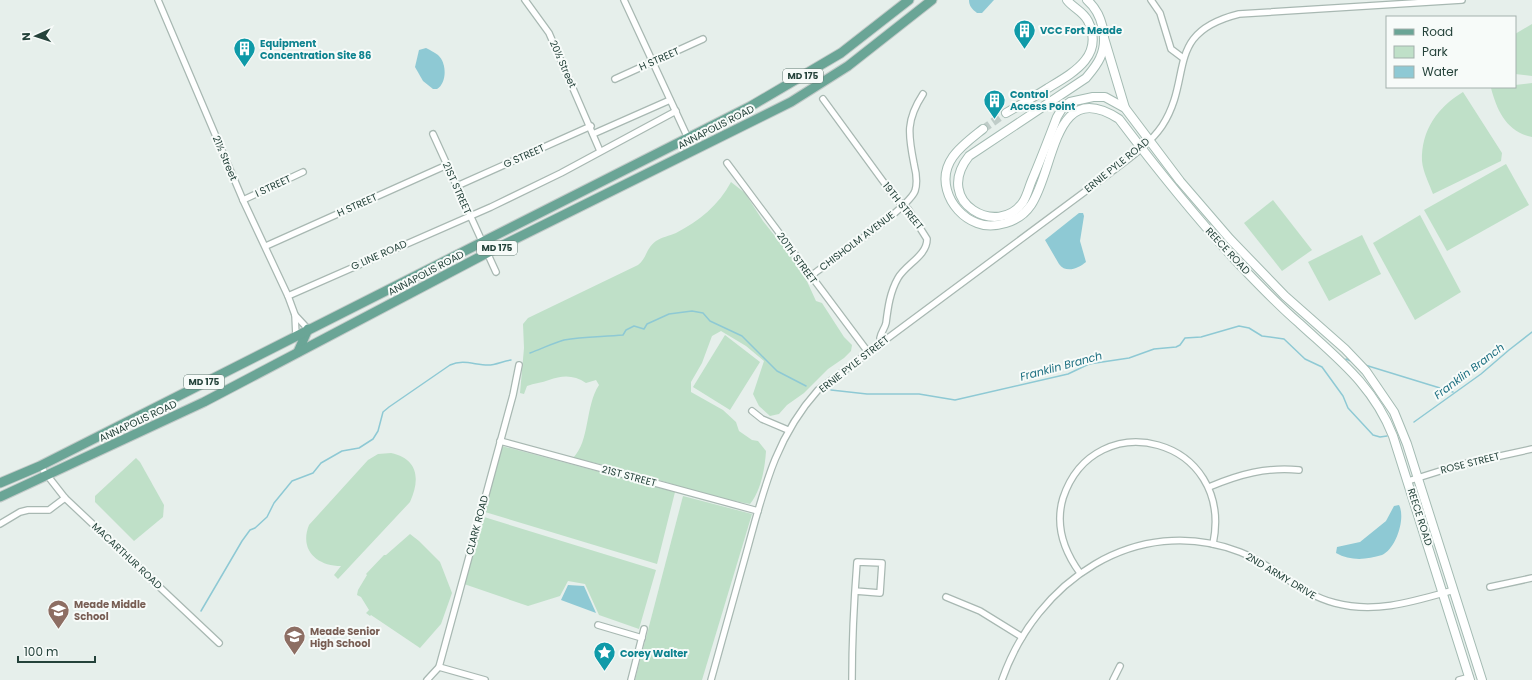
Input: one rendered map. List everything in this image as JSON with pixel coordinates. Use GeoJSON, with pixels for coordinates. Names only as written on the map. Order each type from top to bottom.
{"type":"FeatureCollection","features":[{"type":"Feature","properties":{"kind":"main road","name":"ANNAPOLIS ROAD"},"geometry":{"type":"LineString","coordinates":[[0,483],[40,466],[687,136],[751,106],[795,82],[840,53],[909,0]]}},
{"type":"Feature","properties":{"kind":"main road","name":"ANNAPOLIS ROAD"},"geometry":{"type":"LineString","coordinates":[[0,497],[48,476],[204,402],[487,253],[791,102],[848,66],[932,0]]}},
{"type":"Feature","properties":{"kind":"main road"},"geometry":{"type":"LineString","coordinates":[[678,158],[687,149],[690,141],[687,136]]}},
{"type":"Feature","properties":{"kind":"main road"},"geometry":{"type":"LineString","coordinates":[[298,352],[308,329]]}},
{"type":"Feature","properties":{"kind":"street","name":"21½ Street"},"geometry":{"type":"LineString","coordinates":[[158,0],[243,200],[266,246],[296,315],[308,329]]}},
{"type":"Feature","properties":{"kind":"street","name":"20½ Street"},"geometry":{"type":"LineString","coordinates":[[524,0],[549,33],[591,126],[600,151]]}},
{"type":"Feature","properties":{"kind":"street"},"geometry":{"type":"LineString","coordinates":[[624,0],[687,136]]}},
{"type":"Feature","properties":{"kind":"street"},"geometry":{"type":"LineString","coordinates":[[1006,113],[1076,72],[1087,59],[1092,47],[1092,33],[1088,21],[1081,11],[1067,0]]}},
{"type":"Feature","properties":{"kind":"street","name":"REECE ROAD"},"geometry":{"type":"LineString","coordinates":[[1087,0],[1098,11],[1125,108],[1149,141],[1190,193],[1256,267],[1366,371],[1394,412],[1407,444],[1482,680]]}},
{"type":"Feature","properties":{"kind":"street"},"geometry":{"type":"LineString","coordinates":[[1151,0],[1160,13],[1171,49],[1183,58]]}},
{"type":"Feature","properties":{"kind":"street","name":"ERNIE PYLE ROAD"},"geometry":{"type":"LineString","coordinates":[[1082,193],[1141,148],[1162,126],[1174,98],[1183,58],[1191,41],[1209,25],[1240,14],[1462,0]]}},
{"type":"Feature","properties":{"kind":"street","name":"REECE ROAD"},"geometry":{"type":"LineString","coordinates":[[1104,36],[1101,56],[1086,78],[969,156],[961,167],[958,178],[959,189],[963,200],[979,214],[989,216],[1007,215],[1023,202],[1057,117],[1063,107],[1070,102],[1093,96],[1105,98],[1125,108]]}},
{"type":"Feature","properties":{"kind":"street","name":"H STREET"},"geometry":{"type":"LineString","coordinates":[[615,78],[703,39]]}},
{"type":"Feature","properties":{"kind":"street","name":"CHISHOLM AVENUE"},"geometry":{"type":"LineString","coordinates":[[811,276],[904,205],[913,195],[916,187],[915,170],[909,134],[910,123],[912,113],[923,94]]}},
{"type":"Feature","properties":{"kind":"street","name":"19TH STREET"},"geometry":{"type":"LineString","coordinates":[[823,99],[896,199],[904,205],[925,234],[927,243],[923,252],[904,270],[893,288],[887,309],[886,324],[881,334],[882,342]]}},
{"type":"Feature","properties":{"kind":"street"},"geometry":{"type":"LineString","coordinates":[[593,134],[670,100]]}},
{"type":"Feature","properties":{"kind":"street","name":"REECE ROAD"},"geometry":{"type":"LineString","coordinates":[[982,129],[952,157],[947,168],[947,190],[957,209],[966,218],[986,226],[1011,222],[1022,215],[1031,206],[1039,189],[1064,121],[1080,109],[1093,107],[1105,110],[1119,119],[1189,208],[1239,264],[1294,319],[1350,369],[1386,418],[1408,481],[1470,679]]}},
{"type":"Feature","properties":{"kind":"street"},"geometry":{"type":"LineString","coordinates":[[469,215],[561,173],[676,111]]}},
{"type":"Feature","properties":{"kind":"street","name":"G STREET"},"geometry":{"type":"LineString","coordinates":[[457,186],[591,126]]}},
{"type":"Feature","properties":{"kind":"street","name":"21ST STREET"},"geometry":{"type":"LineString","coordinates":[[433,134],[481,242]]}},
{"type":"Feature","properties":{"kind":"street","name":"20TH STREET"},"geometry":{"type":"LineString","coordinates":[[727,163],[868,352]]}},
{"type":"Feature","properties":{"kind":"street","name":"H STREET"},"geometry":{"type":"LineString","coordinates":[[266,246],[447,165]]}},
{"type":"Feature","properties":{"kind":"street","name":"I STREET"},"geometry":{"type":"LineString","coordinates":[[243,200],[303,172]]}},
{"type":"Feature","properties":{"kind":"street","name":"ERNIE PYLE STREET"},"geometry":{"type":"LineString","coordinates":[[711,680],[773,462],[788,430],[802,409],[818,390],[1082,193]]}},
{"type":"Feature","properties":{"kind":"street","name":"G LINE ROAD"},"geometry":{"type":"LineString","coordinates":[[288,296],[469,215]]}},
{"type":"Feature","properties":{"kind":"street"},"geometry":{"type":"LineString","coordinates":[[481,242],[496,272]]}},
{"type":"Feature","properties":{"kind":"street","name":"21½ Street"},"geometry":{"type":"LineString","coordinates":[[296,315],[296,336]]}},
{"type":"Feature","properties":{"kind":"street","name":"CLARK ROAD"},"geometry":{"type":"LineString","coordinates":[[427,680],[439,667],[519,365]]}},
{"type":"Feature","properties":{"kind":"street"},"geometry":{"type":"LineString","coordinates":[[752,411],[762,419],[788,430]]}},
{"type":"Feature","properties":{"kind":"street","name":"21ST STREET"},"geometry":{"type":"LineString","coordinates":[[500,441],[758,511]]}},
{"type":"Feature","properties":{"kind":"street"},"geometry":{"type":"LineString","coordinates":[[1080,573],[1070,558],[1063,541],[1060,527],[1061,510],[1066,490],[1071,479],[1092,457],[1110,447],[1121,444],[1135,442],[1156,444],[1174,451],[1190,462],[1202,474],[1209,487],[1216,516],[1213,544]]}},
{"type":"Feature","properties":{"kind":"street","name":"ROSE STREET"},"geometry":{"type":"LineString","coordinates":[[1408,481],[1459,465],[1532,449]]}},
{"type":"Feature","properties":{"kind":"street","name":"MACARTHUR ROAD"},"geometry":{"type":"LineString","coordinates":[[40,466],[65,498],[219,643]]}},
{"type":"Feature","properties":{"kind":"street"},"geometry":{"type":"LineString","coordinates":[[1209,487],[1257,470],[1299,470]]}},
{"type":"Feature","properties":{"kind":"street"},"geometry":{"type":"LineString","coordinates":[[0,524],[11,516],[24,511],[49,510],[65,498]]}},
{"type":"Feature","properties":{"kind":"street","name":"2ND ARMY DRIVE"},"geometry":{"type":"LineString","coordinates":[[1002,680],[1007,666],[1022,637],[1049,602],[1080,573],[1109,556],[1148,543],[1177,540],[1213,544],[1241,552],[1259,561],[1296,587],[1315,597],[1335,604],[1364,608],[1385,607],[1454,590]]}},
{"type":"Feature","properties":{"kind":"street"},"geometry":{"type":"LineString","coordinates":[[852,680],[853,637],[856,562],[882,563],[880,592],[855,591]]}},
{"type":"Feature","properties":{"kind":"street"},"geometry":{"type":"LineString","coordinates":[[1490,587],[1532,578]]}},
{"type":"Feature","properties":{"kind":"street"},"geometry":{"type":"LineString","coordinates":[[946,597],[974,608],[1022,637]]}},
{"type":"Feature","properties":{"kind":"street"},"geometry":{"type":"LineString","coordinates":[[598,625],[642,638]]}},
{"type":"Feature","properties":{"kind":"street"},"geometry":{"type":"LineString","coordinates":[[631,680],[644,629]]}},
{"type":"Feature","properties":{"kind":"street"},"geometry":{"type":"LineString","coordinates":[[1113,680],[1120,666]]}},
{"type":"Feature","properties":{"kind":"street"},"geometry":{"type":"LineString","coordinates":[[439,667],[485,680]]}},
{"type":"Feature","properties":{"kind":"street"},"geometry":{"type":"LineString","coordinates":[[1459,680],[1470,679]]}},
{"type":"Feature","properties":{"kind":"green space"},"geometry":{"type":"Polygon","coordinates":[[[1532,24],[1532,76],[1516,74],[1516,33],[1532,24]]]}},
{"type":"Feature","properties":{"kind":"green space"},"geometry":{"type":"Polygon","coordinates":[[[1532,83],[1532,137],[1516,130],[1504,119],[1496,105],[1491,88],[1516,88],[1516,85],[1532,83]]]}},
{"type":"Feature","properties":{"kind":"green space"},"geometry":{"type":"Polygon","coordinates":[[[1463,92],[1502,153],[1501,161],[1433,194],[1422,161],[1424,139],[1433,120],[1439,112],[1463,92]]]}},
{"type":"Feature","properties":{"kind":"green space"},"geometry":{"type":"Polygon","coordinates":[[[1506,164],[1529,205],[1447,251],[1424,210],[1506,164]]]}},
{"type":"Feature","properties":{"kind":"green space"},"geometry":{"type":"Polygon","coordinates":[[[731,182],[745,193],[763,221],[805,277],[816,301],[822,303],[844,337],[852,345],[851,351],[844,358],[828,369],[804,393],[787,405],[779,414],[770,416],[759,406],[753,394],[764,361],[746,346],[721,331],[712,336],[702,363],[691,382],[691,392],[723,410],[736,422],[739,431],[752,440],[758,441],[766,451],[765,465],[760,486],[750,504],[718,498],[626,470],[573,458],[578,451],[585,433],[591,403],[599,385],[596,380],[586,383],[573,377],[559,377],[527,386],[524,394],[520,393],[524,348],[523,324],[528,318],[638,265],[656,241],[676,233],[708,212],[721,198],[731,182]]]}},
{"type":"Feature","properties":{"kind":"green space"},"geometry":{"type":"Polygon","coordinates":[[[1273,200],[1312,250],[1282,271],[1244,223],[1273,200]]]}},
{"type":"Feature","properties":{"kind":"green space"},"geometry":{"type":"Polygon","coordinates":[[[1420,215],[1461,292],[1415,320],[1373,243],[1420,215]]]}},
{"type":"Feature","properties":{"kind":"green space"},"geometry":{"type":"Polygon","coordinates":[[[1362,235],[1381,274],[1329,301],[1308,262],[1362,235]]]}},
{"type":"Feature","properties":{"kind":"green space"},"geometry":{"type":"Polygon","coordinates":[[[725,335],[760,362],[730,410],[693,387],[725,335]]]}},
{"type":"Feature","properties":{"kind":"green space"},"geometry":{"type":"Polygon","coordinates":[[[502,446],[675,492],[657,564],[485,512],[502,446]]]}},
{"type":"Feature","properties":{"kind":"green space"},"geometry":{"type":"Polygon","coordinates":[[[391,453],[407,460],[412,465],[415,472],[415,486],[410,502],[338,579],[334,575],[341,566],[324,563],[318,560],[308,549],[306,542],[309,525],[368,460],[378,454],[391,453]]]}},
{"type":"Feature","properties":{"kind":"green space"},"geometry":{"type":"Polygon","coordinates":[[[136,458],[140,462],[164,505],[163,517],[134,541],[95,502],[95,496],[136,458]]]}},
{"type":"Feature","properties":{"kind":"green space"},"geometry":{"type":"Polygon","coordinates":[[[683,496],[752,514],[702,680],[635,680],[683,496]]]}},
{"type":"Feature","properties":{"kind":"green space"},"geometry":{"type":"Polygon","coordinates":[[[484,517],[656,570],[639,629],[599,615],[585,584],[568,581],[560,596],[528,606],[464,584],[484,517]]]}},
{"type":"Feature","properties":{"kind":"green space"},"geometry":{"type":"Polygon","coordinates":[[[410,534],[440,562],[452,593],[441,624],[420,648],[366,613],[369,610],[361,597],[357,595],[358,590],[367,575],[366,574],[384,555],[386,555],[410,534]]]}},
{"type":"Feature","properties":{"kind":"water"},"geometry":{"type":"Polygon","coordinates":[[[969,0],[994,0],[982,13],[977,13],[971,7],[969,0]]]}},
{"type":"Feature","properties":{"kind":"water"},"geometry":{"type":"Polygon","coordinates":[[[426,48],[438,55],[443,63],[445,73],[444,78],[443,82],[437,89],[433,89],[423,81],[415,67],[419,50],[426,48]]]}},
{"type":"Feature","properties":{"kind":"water"},"geometry":{"type":"Polygon","coordinates":[[[1079,213],[1083,213],[1084,216],[1080,241],[1086,262],[1076,268],[1065,269],[1059,264],[1045,240],[1079,213]]]}},
{"type":"Feature","properties":{"kind":"water"},"geometry":{"type":"Polygon","coordinates":[[[1399,505],[1401,517],[1398,533],[1392,546],[1387,552],[1376,557],[1364,559],[1341,556],[1336,553],[1337,547],[1360,542],[1386,521],[1394,506],[1399,505]]]}},
{"type":"Feature","properties":{"kind":"water"},"geometry":{"type":"Polygon","coordinates":[[[568,585],[584,586],[596,613],[561,600],[568,585]]]}},
{"type":"Feature","properties":{"kind":"waterway","name":"Franklin Branch"},"geometry":{"type":"LineString","coordinates":[[530,353],[564,340],[623,335],[626,330],[634,326],[644,329],[647,324],[669,314],[692,311],[703,313],[710,321],[742,336],[777,371],[806,386]]}},
{"type":"Feature","properties":{"kind":"waterway","name":"Franklin Branch"},"geometry":{"type":"LineString","coordinates":[[831,390],[867,394],[919,394],[955,400],[1068,374],[1089,364],[1129,358],[1154,349],[1176,347],[1180,345],[1185,338],[1201,337],[1239,326],[1249,328],[1262,336],[1284,339],[1305,359],[1322,367],[1343,396],[1348,408],[1373,435],[1380,437],[1387,436]]}},
{"type":"Feature","properties":{"kind":"waterway","name":"Franklin Branch"},"geometry":{"type":"LineString","coordinates":[[1414,422],[1481,374],[1532,332]]}},
{"type":"Feature","properties":{"kind":"waterway"},"geometry":{"type":"LineString","coordinates":[[1346,359],[1351,361]]}},
{"type":"Feature","properties":{"kind":"waterway","name":"Franklin Branch"},"geometry":{"type":"LineString","coordinates":[[201,611],[242,541],[250,530],[255,528],[267,517],[274,503],[292,481],[313,473],[321,463],[342,451],[359,448],[373,439],[378,431],[383,412],[450,365],[460,362],[491,365],[511,360]]}},
{"type":"Feature","properties":{"kind":"waterway"},"geometry":{"type":"LineString","coordinates":[[1365,365],[1453,392]]}},
{"type":"Feature","properties":{"kind":"tunnel"},"geometry":{"type":"LineString","coordinates":[[983,129],[1006,113]]}},
{"type":"Feature","properties":{"kind":"place","name":"VCC Fort Meade"},"geometry":{"type":"Point","coordinates":[1025,50]}},
{"type":"Feature","properties":{"kind":"place","name":"Equipment Concentration Site 86"},"geometry":{"type":"Point","coordinates":[245,68]}},
{"type":"Feature","properties":{"kind":"place","name":"Control Access Point"},"geometry":{"type":"Point","coordinates":[994,120]}},
{"type":"Feature","properties":{"kind":"place","name":"Meade Middle School"},"geometry":{"type":"Point","coordinates":[58,630]}},
{"type":"Feature","properties":{"kind":"place","name":"Meade Senior High School"},"geometry":{"type":"Point","coordinates":[294,656]}},
{"type":"Feature","properties":{"kind":"place","name":"Corey Walter"},"geometry":{"type":"Point","coordinates":[604,672]}}]}
